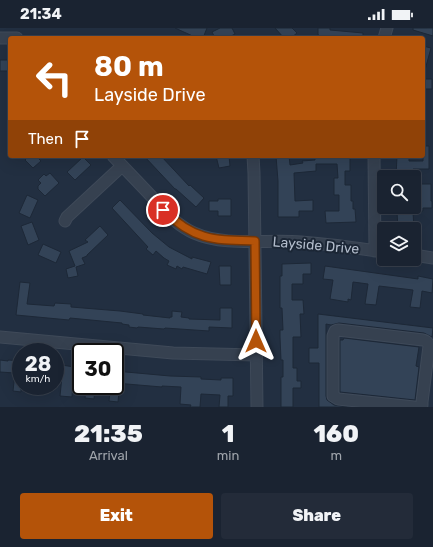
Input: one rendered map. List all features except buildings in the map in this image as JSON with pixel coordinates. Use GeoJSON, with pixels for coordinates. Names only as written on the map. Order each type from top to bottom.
{"type":"FeatureCollection","features":[{"type":"Feature","properties":{"kind":"street","name":"Layside Drive"},"geometry":{"type":"LineString","coordinates":[[115,158],[174,220],[192,232],[211,239],[226,241],[282,240],[377,251]]}},
{"type":"Feature","properties":{"kind":"street"},"geometry":{"type":"LineString","coordinates":[[253,158],[257,407]]}},
{"type":"Feature","properties":{"kind":"street"},"geometry":{"type":"LineString","coordinates":[[374,158],[377,222]]}},
{"type":"Feature","properties":{"kind":"street"},"geometry":{"type":"LineString","coordinates":[[65,221],[67,217],[122,166]]}},
{"type":"Feature","properties":{"kind":"street"},"geometry":{"type":"LineString","coordinates":[[421,256],[433,258]]}},
{"type":"Feature","properties":{"kind":"street"},"geometry":{"type":"LineString","coordinates":[[414,407],[338,399],[332,396],[333,336],[335,331],[338,330],[427,341],[429,346],[422,405],[419,407]]}},
{"type":"Feature","properties":{"kind":"street"},"geometry":{"type":"LineString","coordinates":[[0,337],[173,352],[256,355]]}},
{"type":"Feature","properties":{"kind":"route"},"geometry":{"type":"LineString","coordinates":[[163,210],[182,227],[196,234],[211,239],[226,241],[255,241],[256,341]]}}]}
